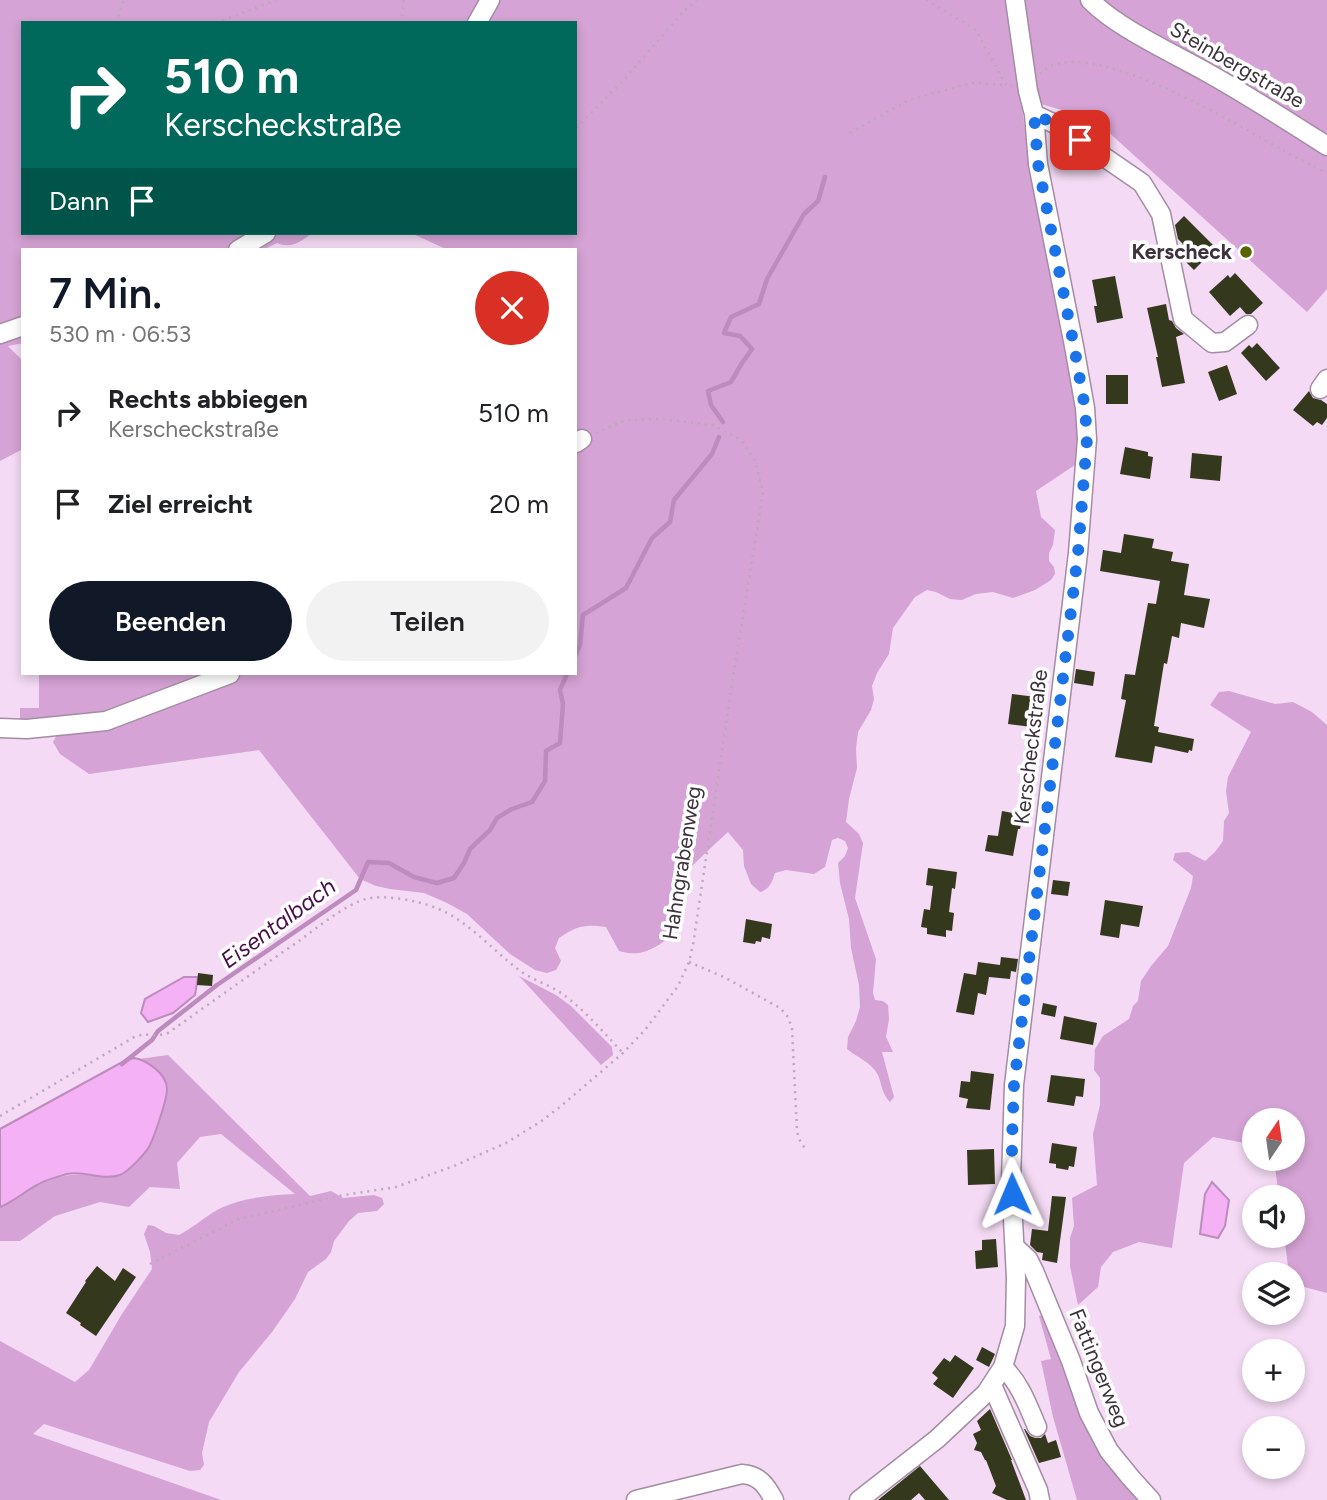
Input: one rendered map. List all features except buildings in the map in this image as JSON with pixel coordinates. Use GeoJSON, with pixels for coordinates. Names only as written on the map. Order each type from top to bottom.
{"type":"FeatureCollection","features":[{"type":"Feature","properties":{"kind":"street"},"geometry":{"type":"LineString","coordinates":[[478,21],[490,0]]}},
{"type":"Feature","properties":{"kind":"street","name":"Kerscheckstraße"},"geometry":{"type":"LineString","coordinates":[[859,1500],[978,1401],[1003,1367],[1015,1326],[1015,1247],[1011,1180],[1014,1085],[1078,553],[1087,439],[1085,408],[1074,346],[1038,164],[1034,114],[1028,92],[1015,0]]}},
{"type":"Feature","properties":{"kind":"street","name":"Steinbergstraße"},"geometry":{"type":"LineString","coordinates":[[1090,0],[1098,9],[1130,30],[1239,90],[1327,146]]}},
{"type":"Feature","properties":{"kind":"street"},"geometry":{"type":"LineString","coordinates":[[1034,114],[1059,126],[1142,183],[1161,214],[1183,319],[1212,343],[1225,342],[1248,325]]}},
{"type":"Feature","properties":{"kind":"street"},"geometry":{"type":"LineString","coordinates":[[241,248],[263,235]]}},
{"type":"Feature","properties":{"kind":"street"},"geometry":{"type":"LineString","coordinates":[[0,334],[21,327]]}},
{"type":"Feature","properties":{"kind":"street"},"geometry":{"type":"LineString","coordinates":[[0,728],[27,729],[106,721],[227,675]]}},
{"type":"Feature","properties":{"kind":"street","name":"Fattingerweg"},"geometry":{"type":"LineString","coordinates":[[1015,1247],[1028,1259],[1034,1271],[1089,1413],[1110,1451],[1151,1500]]}},
{"type":"Feature","properties":{"kind":"street"},"geometry":{"type":"LineString","coordinates":[[1003,1367],[1022,1394],[1037,1427]]}},
{"type":"Feature","properties":{"kind":"street"},"geometry":{"type":"LineString","coordinates":[[992,1385],[1040,1500]]}},
{"type":"Feature","properties":{"kind":"street"},"geometry":{"type":"LineString","coordinates":[[636,1500],[742,1474],[758,1478],[774,1500]]}},
{"type":"Feature","properties":{"kind":"path"},"geometry":{"type":"LineString","coordinates":[[117,21],[124,0]]}},
{"type":"Feature","properties":{"kind":"path"},"geometry":{"type":"LineString","coordinates":[[221,21],[276,0]]}},
{"type":"Feature","properties":{"kind":"path"},"geometry":{"type":"LineString","coordinates":[[401,21],[404,0]]}},
{"type":"Feature","properties":{"kind":"path"},"geometry":{"type":"LineString","coordinates":[[577,127],[623,81],[682,12],[697,0]]}},
{"type":"Feature","properties":{"kind":"path"},"geometry":{"type":"LineString","coordinates":[[926,0],[976,30],[1006,85]]}},
{"type":"Feature","properties":{"kind":"path"},"geometry":{"type":"LineString","coordinates":[[850,133],[909,100],[971,83],[1006,85],[1028,92],[1044,70],[1059,63],[1073,62],[1130,74],[1163,87],[1208,108],[1327,173]]}},
{"type":"Feature","properties":{"kind":"path","name":"Hahngrabenweg"},"geometry":{"type":"LineString","coordinates":[[150,1264],[239,1219],[338,1196],[396,1187],[506,1143],[561,1106],[623,1053],[645,1030],[678,986],[693,945],[763,493],[755,460],[741,440],[713,425],[661,419],[626,420],[579,441]]}},
{"type":"Feature","properties":{"kind":"path"},"geometry":{"type":"LineString","coordinates":[[0,1116],[136,1036],[160,1036],[168,1033],[322,925],[354,905],[374,898],[410,901],[450,914],[521,972],[559,991],[574,1002],[623,1053]]}},
{"type":"Feature","properties":{"kind":"path"},"geometry":{"type":"LineString","coordinates":[[689,962],[724,976],[780,1008],[788,1017],[792,1028],[797,1131],[806,1150]]}},
{"type":"Feature","properties":{"kind":"shaded area"},"geometry":{"type":"Polygon","coordinates":[[[0,0],[484,0],[472,21],[21,21],[21,235],[253,235],[231,248],[21,248],[21,322],[0,328],[0,0]]]}},
{"type":"Feature","properties":{"kind":"shaded area"},"geometry":{"type":"Polygon","coordinates":[[[497,0],[1007,0],[1030,165],[1067,347],[1079,423],[1078,463],[1036,491],[1041,517],[1055,530],[1049,553],[1049,561],[1055,574],[1051,580],[1035,590],[1013,598],[993,592],[976,594],[962,600],[950,599],[927,590],[915,597],[893,628],[889,654],[872,686],[874,699],[871,710],[858,732],[857,768],[846,822],[859,834],[863,843],[855,898],[876,959],[873,993],[875,1000],[888,1005],[886,1037],[893,1052],[882,1052],[894,1097],[890,1102],[875,1071],[847,1049],[848,1037],[860,1007],[849,919],[838,863],[848,848],[845,841],[838,838],[832,840],[825,867],[814,874],[786,870],[775,873],[772,882],[760,892],[751,884],[744,866],[743,850],[728,832],[672,888],[669,904],[672,927],[665,941],[642,952],[624,952],[619,951],[606,927],[581,927],[559,938],[555,948],[561,961],[556,970],[547,973],[535,970],[510,954],[467,914],[447,903],[424,893],[376,886],[360,879],[259,750],[89,774],[60,754],[53,742],[64,722],[20,725],[20,708],[39,708],[39,675],[577,675],[577,248],[444,248],[415,235],[577,235],[577,21],[485,21],[497,0]]]}},
{"type":"Feature","properties":{"kind":"shaded area"},"geometry":{"type":"Polygon","coordinates":[[[1017,0],[1327,0],[1327,289],[1307,312],[1094,119],[1037,103],[1017,0]]]}},
{"type":"Feature","properties":{"kind":"shaded area"},"geometry":{"type":"Polygon","coordinates":[[[275,235],[309,235],[291,245],[277,243],[267,248],[253,248],[275,235]]]}},
{"type":"Feature","properties":{"kind":"shaded area"},"geometry":{"type":"Polygon","coordinates":[[[21,334],[21,343],[8,346],[21,359],[21,450],[0,461],[0,341],[21,334]]]}},
{"type":"Feature","properties":{"kind":"shaded area"},"geometry":{"type":"Polygon","coordinates":[[[1229,691],[1275,704],[1293,702],[1312,712],[1327,725],[1327,1293],[1305,1287],[1305,1262],[1287,1262],[1286,1248],[1305,1248],[1305,1185],[1277,1185],[1276,1171],[1306,1171],[1306,1108],[1242,1108],[1242,1143],[1213,1137],[1184,1163],[1172,1248],[1139,1242],[1113,1252],[1101,1267],[1098,1287],[1078,1305],[1070,1266],[1070,1238],[1074,1226],[1072,1198],[1097,1185],[1093,1134],[1100,1105],[1100,1078],[1094,1070],[1095,1049],[1103,1036],[1129,1019],[1133,1006],[1138,1001],[1141,981],[1168,946],[1191,888],[1193,876],[1173,860],[1175,853],[1188,852],[1205,861],[1223,841],[1224,821],[1229,813],[1226,791],[1228,777],[1251,732],[1210,705],[1219,692],[1229,691]]]}},
{"type":"Feature","properties":{"kind":"shaded area"},"geometry":{"type":"Polygon","coordinates":[[[519,976],[571,1006],[612,1047],[613,1055],[601,1065],[519,976]]]}},
{"type":"Feature","properties":{"kind":"shaded area"},"geometry":{"type":"Polygon","coordinates":[[[184,977],[198,977],[195,995],[173,1013],[148,1022],[141,1013],[145,999],[184,977]]]}},
{"type":"Feature","properties":{"kind":"shaded area"},"geometry":{"type":"Polygon","coordinates":[[[168,1055],[310,1196],[331,1191],[343,1198],[374,1195],[382,1198],[384,1204],[377,1211],[358,1213],[349,1221],[334,1241],[326,1259],[308,1272],[295,1299],[239,1372],[209,1422],[202,1453],[204,1465],[200,1470],[190,1471],[44,1424],[33,1434],[221,1500],[0,1500],[0,1341],[75,1382],[89,1370],[152,1269],[144,1234],[148,1225],[179,1235],[217,1210],[235,1203],[265,1196],[295,1194],[221,1134],[200,1137],[177,1163],[180,1189],[150,1187],[129,1207],[100,1202],[55,1216],[20,1241],[0,1241],[0,1207],[54,1178],[77,1174],[102,1177],[149,1147],[167,1088],[155,1068],[139,1059],[168,1055]]]}},
{"type":"Feature","properties":{"kind":"shaded area"},"geometry":{"type":"Polygon","coordinates":[[[134,1058],[155,1069],[164,1078],[167,1089],[155,1133],[141,1157],[120,1175],[107,1177],[67,1174],[40,1183],[0,1207],[0,1129],[134,1058]]]}},
{"type":"Feature","properties":{"kind":"shaded area"},"geometry":{"type":"Polygon","coordinates":[[[1212,1182],[1229,1200],[1225,1226],[1218,1238],[1200,1234],[1205,1194],[1212,1182]]]}},
{"type":"Feature","properties":{"kind":"shaded area"},"geometry":{"type":"Polygon","coordinates":[[[1048,1314],[1067,1362],[1146,1500],[1077,1500],[1053,1417],[1041,1361],[1051,1359],[1039,1316],[1048,1314]]]}},
{"type":"Feature","properties":{"kind":"waterway","name":"Eisentalbach"},"geometry":{"type":"LineString","coordinates":[[723,422],[711,405],[708,391],[731,382],[752,349],[740,336],[724,333],[731,317],[759,304],[767,279],[804,214],[818,201],[825,177]]}},
{"type":"Feature","properties":{"kind":"waterway","name":"Eisentalbach"},"geometry":{"type":"LineString","coordinates":[[577,652],[583,615],[626,588],[652,538],[670,522],[674,500],[712,454],[719,437]]}},
{"type":"Feature","properties":{"kind":"waterway","name":"Eisentalbach"},"geometry":{"type":"LineString","coordinates":[[122,1064],[152,1040],[158,1031],[217,985],[356,890],[368,862],[389,863],[414,877],[437,883],[454,878],[470,849],[490,830],[497,818],[532,802],[545,781],[546,751],[560,743],[563,704],[560,690],[567,675]]}},
{"type":"Feature","properties":{"kind":"place","name":"Kerscheck"},"geometry":{"type":"Point","coordinates":[1246,252]}},
{"type":"Feature","properties":{"kind":"route"},"geometry":{"type":"LineString","coordinates":[[1012,1194],[1014,1085],[1078,553],[1087,439],[1085,408],[1074,346],[1038,164],[1034,114],[1080,140]]}}]}
